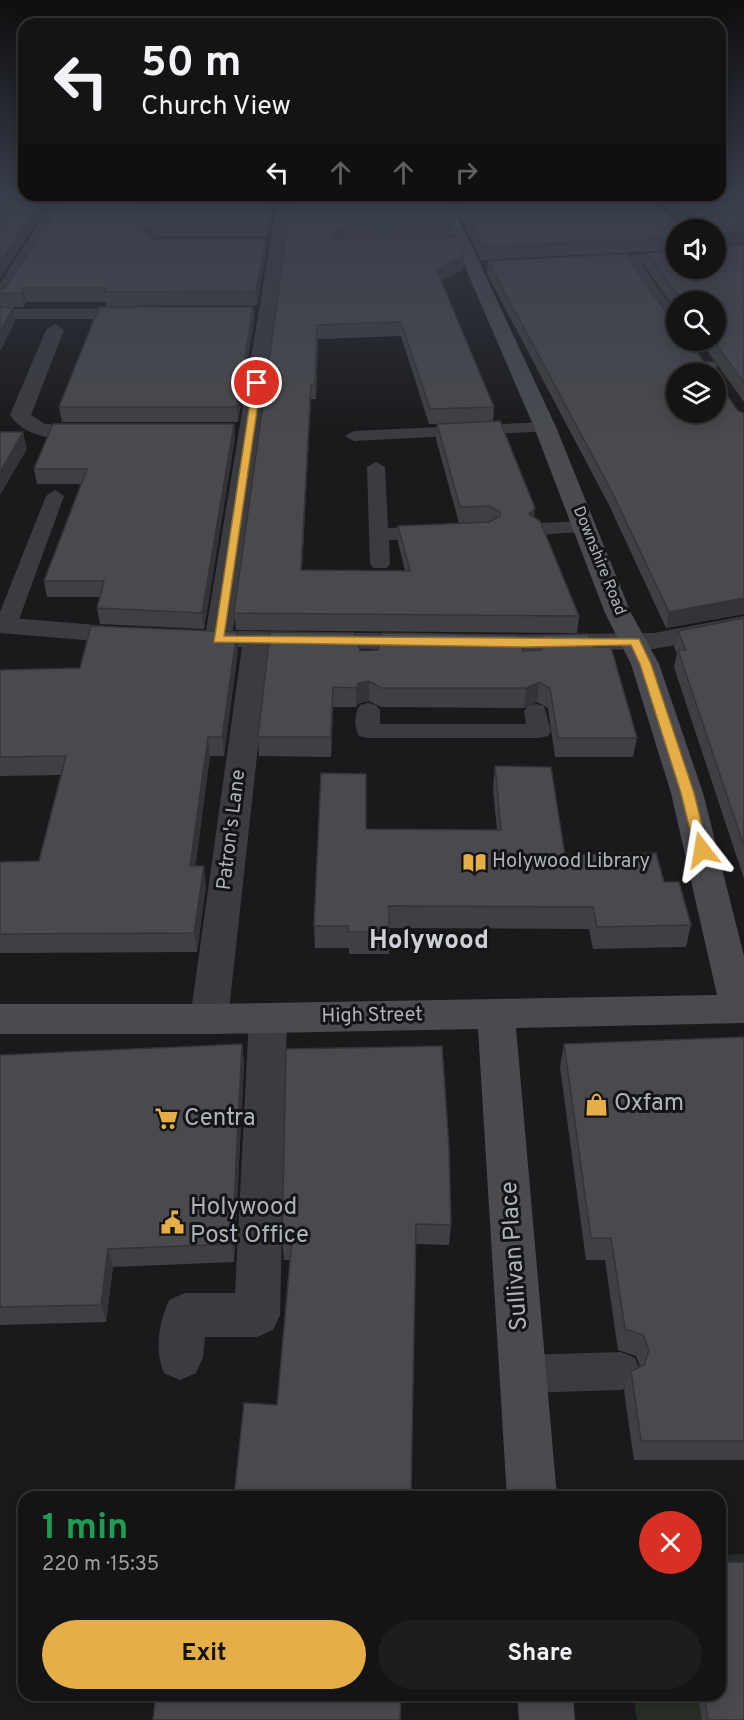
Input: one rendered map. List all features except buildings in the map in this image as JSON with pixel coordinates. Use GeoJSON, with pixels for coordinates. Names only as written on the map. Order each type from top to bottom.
{"type":"FeatureCollection","features":[{"type":"Feature","properties":{"kind":"street"},"geometry":{"type":"LineString","coordinates":[[0,296],[15,273]]}},
{"type":"Feature","properties":{"kind":"street"},"geometry":{"type":"LineString","coordinates":[[218,640],[274,273]]}},
{"type":"Feature","properties":{"kind":"street","name":"Downshire Road"},"geometry":{"type":"LineString","coordinates":[[486,273],[618,613],[645,664],[687,793],[742,1009]]}},
{"type":"Feature","properties":{"kind":"street"},"geometry":{"type":"LineString","coordinates":[[639,273],[666,312]]}},
{"type":"Feature","properties":{"kind":"street"},"geometry":{"type":"LineString","coordinates":[[246,313],[268,312]]}},
{"type":"Feature","properties":{"kind":"street"},"geometry":{"type":"LineString","coordinates":[[0,314],[159,314]]}},
{"type":"Feature","properties":{"kind":"street"},"geometry":{"type":"LineString","coordinates":[[55,330],[21,410],[23,420],[43,429],[110,430]]}},
{"type":"Feature","properties":{"kind":"street"},"geometry":{"type":"LineString","coordinates":[[227,430],[250,430]]}},
{"type":"Feature","properties":{"kind":"street"},"geometry":{"type":"LineString","coordinates":[[3,625],[256,641],[368,652],[527,653],[654,641],[744,624]]}},
{"type":"Feature","properties":{"kind":"street","name":"Patron's Lane"},"geometry":{"type":"LineString","coordinates":[[209,1019],[256,641]]}},
{"type":"Feature","properties":{"kind":"street","name":"High Street"},"geometry":{"type":"LineString","coordinates":[[0,1019],[209,1019],[742,1009]]}},
{"type":"Feature","properties":{"kind":"street","name":"Sullivan Place"},"geometry":{"type":"LineString","coordinates":[[496,1014],[532,1491]]}},
{"type":"Feature","properties":{"kind":"street"},"geometry":{"type":"LineString","coordinates":[[180,1357],[185,1315],[257,1315],[268,1018]]}},
{"type":"Feature","properties":{"kind":"street"},"geometry":{"type":"LineString","coordinates":[[545,1701],[546,1720]]}},
{"type":"Feature","properties":{"kind":"lane"},"geometry":{"type":"LineString","coordinates":[[354,436],[545,427]]}},
{"type":"Feature","properties":{"kind":"lane"},"geometry":{"type":"LineString","coordinates":[[376,467],[380,564]]}},
{"type":"Feature","properties":{"kind":"lane"},"geometry":{"type":"LineString","coordinates":[[3,625],[55,496]]}},
{"type":"Feature","properties":{"kind":"lane"},"geometry":{"type":"LineString","coordinates":[[540,529],[584,527]]}},
{"type":"Feature","properties":{"kind":"lane"},"geometry":{"type":"LineString","coordinates":[[379,534],[456,531]]}},
{"type":"Feature","properties":{"kind":"lane"},"geometry":{"type":"LineString","coordinates":[[368,720],[537,721]]}},
{"type":"Feature","properties":{"kind":"lane"},"geometry":{"type":"LineString","coordinates":[[524,1374],[621,1371]]}},
{"type":"Feature","properties":{"kind":"path"},"geometry":{"type":"LineString","coordinates":[[406,928],[410,955]]}},
{"type":"Feature","properties":{"kind":"shaded area"},"geometry":{"type":"Polygon","coordinates":[[[744,1554],[744,1720],[637,1720],[634,1701],[726,1701],[726,1555],[744,1554]]]}},
{"type":"Feature","properties":{"kind":"place","name":"Holywood Library"},"geometry":{"type":"Point","coordinates":[474,862]}},
{"type":"Feature","properties":{"kind":"place","name":"Oxfam"},"geometry":{"type":"Point","coordinates":[596,1104]}},
{"type":"Feature","properties":{"kind":"place","name":"Centra"},"geometry":{"type":"Point","coordinates":[166,1119]}},
{"type":"Feature","properties":{"kind":"place","name":"Holywood Post Office"},"geometry":{"type":"Point","coordinates":[172,1222]}},
{"type":"Feature","properties":{"kind":"district","name":"Holywood"},"geometry":{"type":"Point","coordinates":[429,941]}},
{"type":"Feature","properties":{"kind":"route"},"geometry":{"type":"LineString","coordinates":[[257,383],[218,640],[369,640],[526,644],[611,640],[635,642],[645,664],[687,793],[702,850]]}}]}
